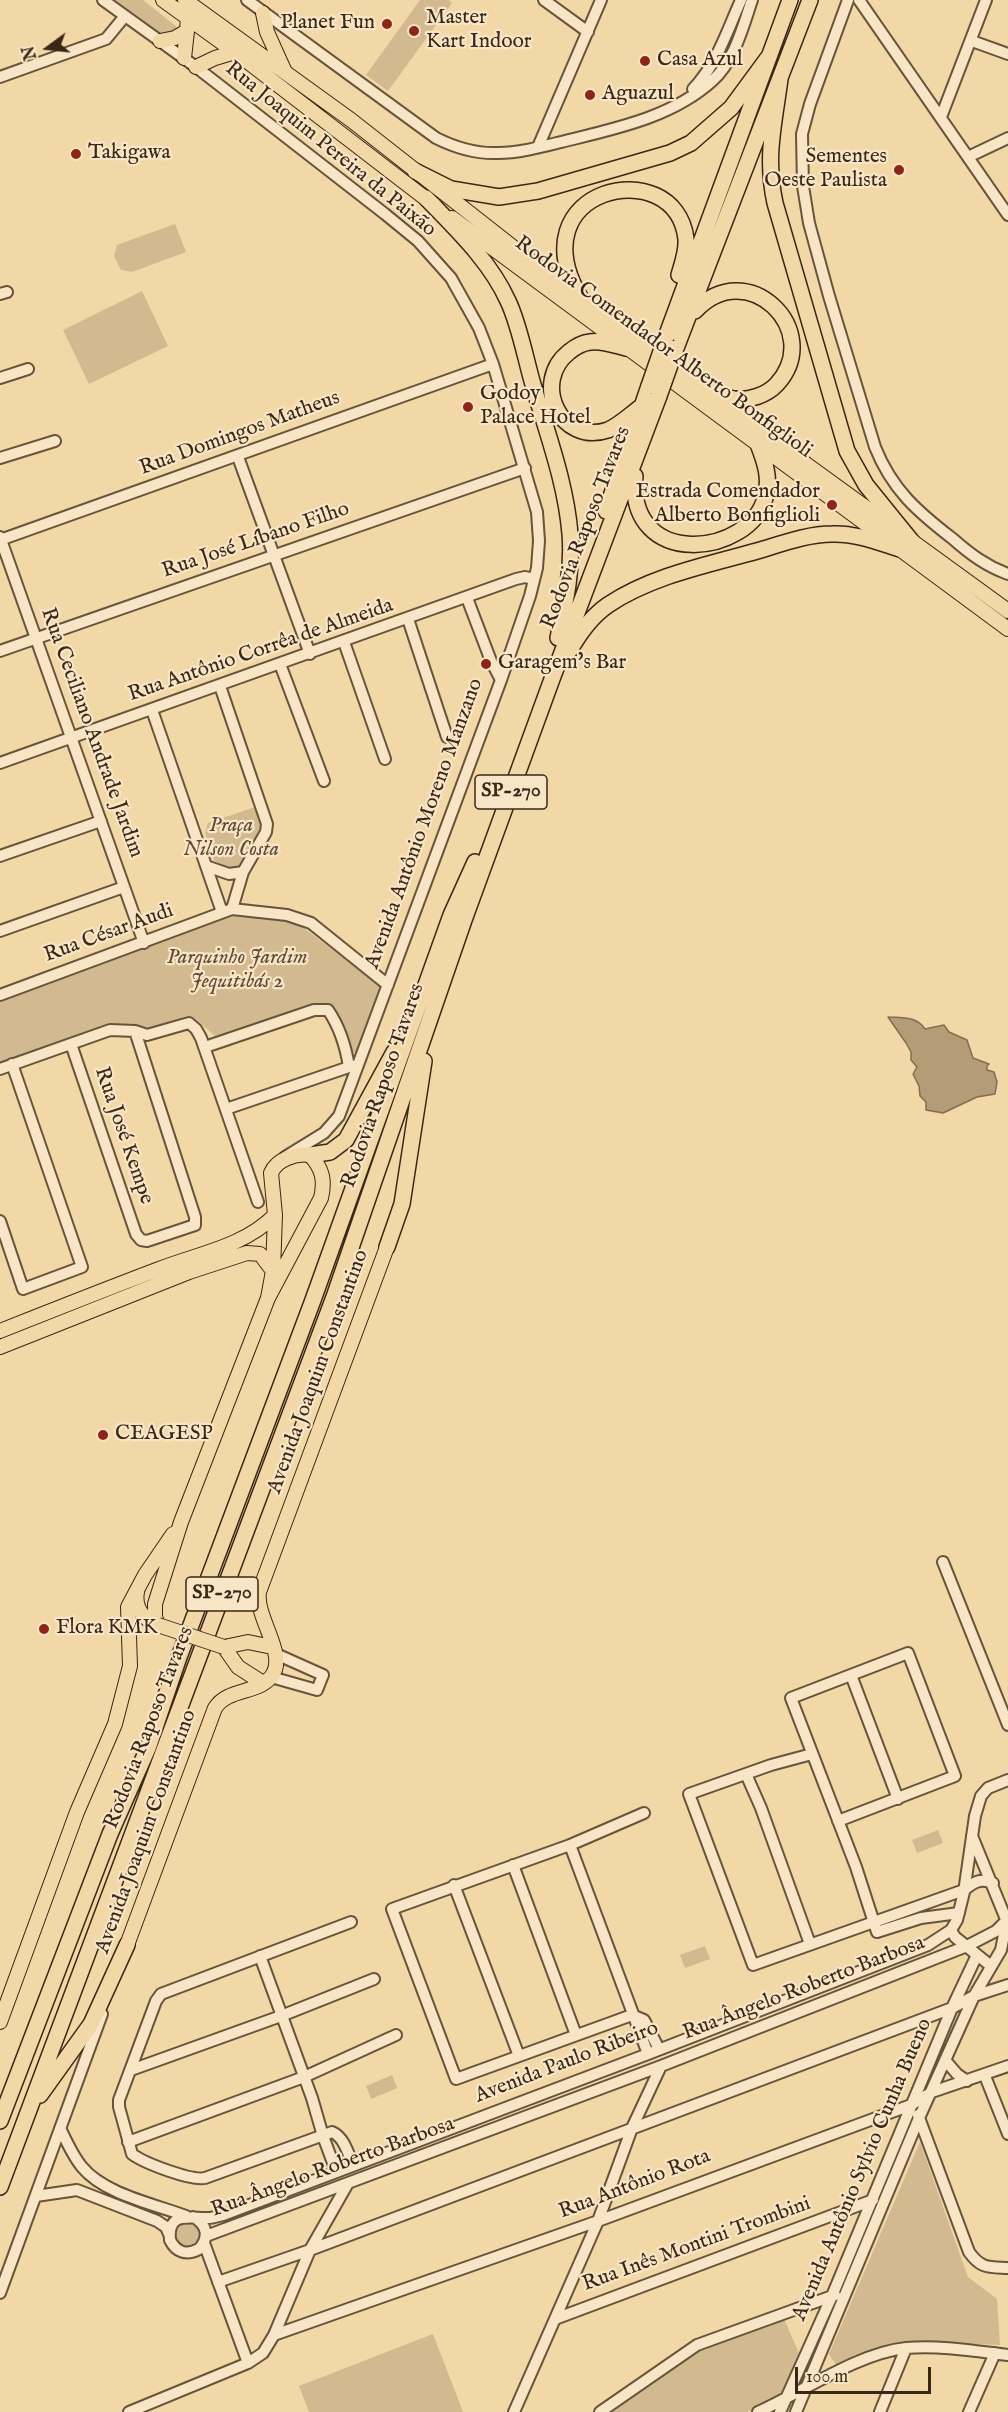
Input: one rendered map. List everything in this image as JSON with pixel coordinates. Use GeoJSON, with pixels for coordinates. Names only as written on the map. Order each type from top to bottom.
{"type":"FeatureCollection","features":[{"type":"Feature","properties":{"kind":"highway","name":"Rodovia Raposo Tavares"},"geometry":{"type":"LineString","coordinates":[[0,2187],[334,1297],[437,999],[552,679],[636,458],[654,391],[790,0]]}},
{"type":"Feature","properties":{"kind":"highway","name":"Rodovia Raposo Tavares"},"geometry":{"type":"LineString","coordinates":[[671,343],[688,318],[810,0]]}},
{"type":"Feature","properties":{"kind":"highway"},"geometry":{"type":"LineString","coordinates":[[415,171],[451,189],[499,197],[538,191],[670,153],[691,143],[731,108],[770,55]]}},
{"type":"Feature","properties":{"kind":"highway"},"geometry":{"type":"LineString","coordinates":[[780,79],[769,155],[775,204],[847,451],[866,485],[908,546]]}},
{"type":"Feature","properties":{"kind":"highway"},"geometry":{"type":"LineString","coordinates":[[582,302],[573,287],[564,262],[564,242],[570,220],[588,204],[615,192],[632,189],[651,193],[672,208],[679,218],[686,239],[686,251],[672,297],[671,343]]}},
{"type":"Feature","properties":{"kind":"highway"},"geometry":{"type":"LineString","coordinates":[[426,198],[466,240],[490,270],[509,301],[564,490],[570,536],[570,571],[558,638]]}},
{"type":"Feature","properties":{"kind":"highway"},"geometry":{"type":"LineString","coordinates":[[688,318],[706,299],[717,293],[744,290],[756,294],[772,305],[783,318],[792,337],[792,357],[785,375],[767,392],[751,398],[736,399],[699,387]]}},
{"type":"Feature","properties":{"kind":"highway"},"geometry":{"type":"LineString","coordinates":[[626,348],[605,342],[589,342],[573,349],[559,361],[553,374],[552,398],[558,412],[568,423],[581,430],[596,432],[613,427],[642,406]]}},
{"type":"Feature","properties":{"kind":"highway","name":"Rodovia Raposo Tavares"},"geometry":{"type":"LineString","coordinates":[[0,2121],[110,1834],[148,1748],[179,1657],[313,1300],[451,915],[473,869],[594,544],[642,406],[654,391]]}},
{"type":"Feature","properties":{"kind":"highway"},"geometry":{"type":"LineString","coordinates":[[636,458],[633,492],[644,521],[652,531],[666,540],[694,544],[731,535],[750,523],[759,511],[765,499],[768,480],[766,465],[758,444]]}},
{"type":"Feature","properties":{"kind":"highway"},"geometry":{"type":"LineString","coordinates":[[552,679],[594,618],[606,606],[642,586],[810,536],[833,534],[855,536],[908,546]]}},
{"type":"Feature","properties":{"kind":"highway"},"geometry":{"type":"LineString","coordinates":[[310,1155],[330,1152],[346,1140],[421,999]]}},
{"type":"Feature","properties":{"kind":"highway"},"geometry":{"type":"LineString","coordinates":[[387,1246],[402,1204],[421,1074],[437,999]]}},
{"type":"Feature","properties":{"kind":"highway"},"geometry":{"type":"LineString","coordinates":[[28,2112],[91,2024],[127,1946]]}},
{"type":"Feature","properties":{"kind":"highway"},"geometry":{"type":"LineString","coordinates":[[0,2105],[42,2011]]}},
{"type":"Feature","properties":{"kind":"main road","name":"Rodovia Comendador Alberto Bonfiglioli"},"geometry":{"type":"LineString","coordinates":[[163,0],[188,24],[235,52],[380,164],[758,444],[1008,611]]}},
{"type":"Feature","properties":{"kind":"main road","name":"Rodovia Comendador Alberto Bonfiglioli"},"geometry":{"type":"LineString","coordinates":[[185,0],[351,120],[582,302],[699,387],[908,546],[1008,629]]}},
{"type":"Feature","properties":{"kind":"main road"},"geometry":{"type":"LineString","coordinates":[[263,13],[267,32],[286,74]]}},
{"type":"Feature","properties":{"kind":"main road"},"geometry":{"type":"LineString","coordinates":[[160,41],[175,38],[188,24]]}},
{"type":"Feature","properties":{"kind":"main road"},"geometry":{"type":"LineString","coordinates":[[184,58],[188,24]]}},
{"type":"Feature","properties":{"kind":"main road"},"geometry":{"type":"LineString","coordinates":[[196,67],[235,52]]}},
{"type":"Feature","properties":{"kind":"main road"},"geometry":{"type":"LineString","coordinates":[[158,1625],[155,1617],[155,1604],[181,1522],[268,1298],[321,1198],[322,1174],[310,1155],[298,1155],[273,1167],[270,1180],[275,1215],[273,1271],[268,1298]]}},
{"type":"Feature","properties":{"kind":"main road"},"geometry":{"type":"LineString","coordinates":[[0,1331],[161,1268],[238,1241],[260,1229],[275,1215]]}},
{"type":"Feature","properties":{"kind":"main road","name":"Avenida Joaquim Constantino"},"geometry":{"type":"LineString","coordinates":[[274,1650],[258,1605],[259,1592],[387,1246]]}},
{"type":"Feature","properties":{"kind":"main road"},"geometry":{"type":"LineString","coordinates":[[0,1347],[189,1272],[247,1253],[260,1254],[273,1271]]}},
{"type":"Feature","properties":{"kind":"main road"},"geometry":{"type":"LineString","coordinates":[[181,1522],[144,1575],[136,1598],[139,1608],[149,1620],[158,1625],[224,1647],[248,1642],[274,1650],[276,1666],[267,1680],[238,1667],[224,1647]]}},
{"type":"Feature","properties":{"kind":"main road"},"geometry":{"type":"LineString","coordinates":[[0,2022],[77,1812],[115,1724],[130,1666],[128,1607],[138,1590]]}},
{"type":"Feature","properties":{"kind":"main road","name":"Avenida Joaquim Constantino"},"geometry":{"type":"LineString","coordinates":[[127,1946],[215,1708],[225,1698],[267,1680]]}},
{"type":"Feature","properties":{"kind":"street","name":"Rua Joaquim Pereira da Paixão"},"geometry":{"type":"LineString","coordinates":[[103,0],[196,67],[418,241],[451,278],[479,328],[494,364]]}},
{"type":"Feature","properties":{"kind":"street"},"geometry":{"type":"LineString","coordinates":[[247,0],[422,129],[445,142],[472,151],[498,153],[538,147],[655,116],[680,104],[712,81],[726,65],[752,0]]}},
{"type":"Feature","properties":{"kind":"street"},"geometry":{"type":"LineString","coordinates":[[544,0],[588,32]]}},
{"type":"Feature","properties":{"kind":"street"},"geometry":{"type":"LineString","coordinates":[[538,147],[601,0]]}},
{"type":"Feature","properties":{"kind":"street"},"geometry":{"type":"LineString","coordinates":[[680,104],[706,75],[741,0]]}},
{"type":"Feature","properties":{"kind":"street"},"geometry":{"type":"LineString","coordinates":[[848,0],[810,104],[802,134],[803,186],[809,223],[829,296],[875,447],[894,483],[909,503],[977,559],[1008,574]]}},
{"type":"Feature","properties":{"kind":"street"},"geometry":{"type":"LineString","coordinates":[[859,0],[1008,215]]}},
{"type":"Feature","properties":{"kind":"street"},"geometry":{"type":"LineString","coordinates":[[941,117],[986,0]]}},
{"type":"Feature","properties":{"kind":"street"},"geometry":{"type":"LineString","coordinates":[[0,77],[106,39],[125,16]]}},
{"type":"Feature","properties":{"kind":"street"},"geometry":{"type":"LineString","coordinates":[[972,41],[1008,54]]}},
{"type":"Feature","properties":{"kind":"street"},"geometry":{"type":"LineString","coordinates":[[968,157],[1008,138]]}},
{"type":"Feature","properties":{"kind":"street","name":"Rua Domingos Matheus"},"geometry":{"type":"LineString","coordinates":[[0,539],[238,457],[494,364]]}},
{"type":"Feature","properties":{"kind":"street","name":"Avenida Antônio Moreno Manzano"},"geometry":{"type":"LineString","coordinates":[[278,1163],[291,1151],[317,1138],[339,1116],[353,1066],[388,986],[501,680],[534,579],[540,541],[537,512],[494,364]]}},
{"type":"Feature","properties":{"kind":"street"},"geometry":{"type":"LineString","coordinates":[[0,378],[28,369]]}},
{"type":"Feature","properties":{"kind":"street"},"geometry":{"type":"LineString","coordinates":[[0,458],[55,441]]}},
{"type":"Feature","properties":{"kind":"street"},"geometry":{"type":"LineString","coordinates":[[238,457],[310,654]]}},
{"type":"Feature","properties":{"kind":"street","name":"Rua José Líbano Filho"},"geometry":{"type":"LineString","coordinates":[[0,651],[525,468]]}},
{"type":"Feature","properties":{"kind":"street","name":"Rua Ceciliano Andrade Jardim"},"geometry":{"type":"LineString","coordinates":[[0,539],[144,943]]}},
{"type":"Feature","properties":{"kind":"street","name":"Rua Antônio Corrêa de Almeida"},"geometry":{"type":"LineString","coordinates":[[0,763],[516,579],[525,577],[534,579]]}},
{"type":"Feature","properties":{"kind":"street"},"geometry":{"type":"LineString","coordinates":[[467,598],[491,661],[501,680]]}},
{"type":"Feature","properties":{"kind":"street"},"geometry":{"type":"LineString","coordinates":[[408,619],[447,737]]}},
{"type":"Feature","properties":{"kind":"street"},"geometry":{"type":"LineString","coordinates":[[344,642],[385,759]]}},
{"type":"Feature","properties":{"kind":"street"},"geometry":{"type":"LineString","coordinates":[[280,664],[324,781]]}},
{"type":"Feature","properties":{"kind":"street"},"geometry":{"type":"LineString","coordinates":[[220,686],[267,824],[266,832],[243,872],[227,911]]}},
{"type":"Feature","properties":{"kind":"street"},"geometry":{"type":"LineString","coordinates":[[152,710],[206,866],[227,911]]}},
{"type":"Feature","properties":{"kind":"street"},"geometry":{"type":"LineString","coordinates":[[0,856],[101,821]]}},
{"type":"Feature","properties":{"kind":"street"},"geometry":{"type":"LineString","coordinates":[[206,866],[229,874],[243,872]]}},
{"type":"Feature","properties":{"kind":"street"},"geometry":{"type":"LineString","coordinates":[[0,932],[124,887]]}},
{"type":"Feature","properties":{"kind":"street"},"geometry":{"type":"LineString","coordinates":[[227,911],[287,915],[311,923],[388,986]]}},
{"type":"Feature","properties":{"kind":"street","name":"Rua César Audi"},"geometry":{"type":"LineString","coordinates":[[0,995],[227,911]]}},
{"type":"Feature","properties":{"kind":"street"},"geometry":{"type":"LineString","coordinates":[[205,1047],[314,1010],[327,1010],[334,1019],[353,1066],[226,1109]]}},
{"type":"Feature","properties":{"kind":"street"},"geometry":{"type":"LineString","coordinates":[[0,1069],[110,1030],[135,1031],[147,1035],[189,1023],[196,1029],[205,1047],[258,1202]]}},
{"type":"Feature","properties":{"kind":"street","name":"Rua José Kempe"},"geometry":{"type":"LineString","coordinates":[[71,1044],[136,1234],[141,1240],[147,1241],[195,1225],[195,1217],[135,1031]]}},
{"type":"Feature","properties":{"kind":"street"},"geometry":{"type":"LineString","coordinates":[[0,1221],[22,1289],[82,1267],[12,1064]]}},
{"type":"Feature","properties":{"kind":"street"},"geometry":{"type":"LineString","coordinates":[[944,1562],[1008,1725]]}},
{"type":"Feature","properties":{"kind":"street"},"geometry":{"type":"LineString","coordinates":[[267,1680],[317,1690],[322,1675],[274,1650]]}},
{"type":"Feature","properties":{"kind":"street"},"geometry":{"type":"LineString","coordinates":[[838,1821],[955,1776],[908,1653],[791,1698],[812,1754],[838,1821],[856,1867],[877,1932],[921,1918],[959,1913]]}},
{"type":"Feature","properties":{"kind":"street"},"geometry":{"type":"LineString","coordinates":[[851,1675],[898,1798]]}},
{"type":"Feature","properties":{"kind":"street"},"geometry":{"type":"LineString","coordinates":[[812,1754],[689,1794],[753,1965],[964,1890],[979,1881],[993,1883]]}},
{"type":"Feature","properties":{"kind":"street"},"geometry":{"type":"LineString","coordinates":[[746,1774],[765,1819],[810,1944]]}},
{"type":"Feature","properties":{"kind":"street"},"geometry":{"type":"LineString","coordinates":[[991,1966],[955,1937],[951,1930],[959,1913],[981,1796],[988,1788],[1008,1780]]}},
{"type":"Feature","properties":{"kind":"street"},"geometry":{"type":"LineString","coordinates":[[644,1813],[570,1845],[392,1909],[456,2079],[632,2016],[639,2017],[647,2024],[660,2049]]}},
{"type":"Feature","properties":{"kind":"street"},"geometry":{"type":"LineString","coordinates":[[972,1835],[1007,1922]]}},
{"type":"Feature","properties":{"kind":"street"},"geometry":{"type":"LineString","coordinates":[[570,1845],[648,2054]]}},
{"type":"Feature","properties":{"kind":"street"},"geometry":{"type":"LineString","coordinates":[[513,1865],[576,2036]]}},
{"type":"Feature","properties":{"kind":"street"},"geometry":{"type":"LineString","coordinates":[[454,1885],[519,2056]]}},
{"type":"Feature","properties":{"kind":"street"},"geometry":{"type":"LineString","coordinates":[[351,1922],[161,1994],[157,1998],[119,2104],[128,2142],[135,2156],[200,2179],[332,2132],[338,2134],[353,2165]]}},
{"type":"Feature","properties":{"kind":"street","name":"Rua Ângelo Roberto Barbosa"},"geometry":{"type":"LineString","coordinates":[[205,2240],[662,2066],[967,1946],[996,1931],[1007,1922]]}},
{"type":"Feature","properties":{"kind":"street","name":"Avenida Antônio Sylvio Cunha Bueno"},"geometry":{"type":"LineString","coordinates":[[796,2412],[919,2118],[974,1996],[1004,1941],[1007,1922]]}},
{"type":"Feature","properties":{"kind":"street","name":"Avenida Paulo Ribeiro"},"geometry":{"type":"LineString","coordinates":[[61,2130],[76,2159],[94,2179],[108,2188],[189,2216],[209,2218],[223,2215],[928,1945],[951,1930]]}},
{"type":"Feature","properties":{"kind":"street","name":"Avenida Joaquim Constantino"},"geometry":{"type":"LineString","coordinates":[[0,2293],[127,1946]]}},
{"type":"Feature","properties":{"kind":"street","name":"Avenida Antônio Sylvio Cunha Bueno"},"geometry":{"type":"LineString","coordinates":[[780,2412],[832,2296],[952,2008],[977,1955]]}},
{"type":"Feature","properties":{"kind":"street"},"geometry":{"type":"LineString","coordinates":[[260,1956],[336,2171]]}},
{"type":"Feature","properties":{"kind":"street"},"geometry":{"type":"LineString","coordinates":[[131,2070],[281,2016],[374,1979]]}},
{"type":"Feature","properties":{"kind":"street"},"geometry":{"type":"LineString","coordinates":[[218,2282],[310,2250],[1008,1985]]}},
{"type":"Feature","properties":{"kind":"street"},"geometry":{"type":"LineString","coordinates":[[128,2142],[304,2077],[396,2035]]}},
{"type":"Feature","properties":{"kind":"street"},"geometry":{"type":"LineString","coordinates":[[945,2060],[957,2074],[967,2081]]}},
{"type":"Feature","properties":{"kind":"street"},"geometry":{"type":"LineString","coordinates":[[514,2412],[598,2221],[632,2128],[662,2066]]}},
{"type":"Feature","properties":{"kind":"street","name":"Rua Antônio Rota"},"geometry":{"type":"LineString","coordinates":[[274,2335],[598,2221],[911,2105],[932,2092],[985,2076],[1008,2066]]}},
{"type":"Feature","properties":{"kind":"street"},"geometry":{"type":"LineString","coordinates":[[985,2076],[1008,2134]]}},
{"type":"Feature","properties":{"kind":"street"},"geometry":{"type":"LineString","coordinates":[[911,2105],[919,2118],[969,2252],[977,2263],[988,2267],[1008,2268]]}},
{"type":"Feature","properties":{"kind":"street"},"geometry":{"type":"LineString","coordinates":[[129,2412],[248,2362],[263,2353],[274,2335],[310,2250],[347,2185]]}},
{"type":"Feature","properties":{"kind":"street"},"geometry":{"type":"LineString","coordinates":[[36,2196],[67,2190],[87,2193],[158,2221],[166,2227],[173,2246],[185,2253],[193,2253],[205,2240]]}},
{"type":"Feature","properties":{"kind":"street","name":"Rua Inês Montini Trombini"},"geometry":{"type":"LineString","coordinates":[[555,2319],[887,2194]]}},
{"type":"Feature","properties":{"kind":"street"},"geometry":{"type":"LineString","coordinates":[[169,2234],[174,2222],[189,2216],[200,2221],[205,2228],[205,2240],[218,2282],[248,2362]]}},
{"type":"Feature","properties":{"kind":"street"},"geometry":{"type":"LineString","coordinates":[[600,2412],[697,2345],[847,2290]]}},
{"type":"Feature","properties":{"kind":"street"},"geometry":{"type":"LineString","coordinates":[[880,2412],[906,2348]]}},
{"type":"Feature","properties":{"kind":"street"},"geometry":{"type":"LineString","coordinates":[[758,2412],[866,2359],[906,2348],[1008,2355]]}},
{"type":"Feature","properties":{"kind":"street"},"geometry":{"type":"LineString","coordinates":[[969,2412],[995,2353]]}},
{"type":"Feature","properties":{"kind":"green space"},"geometry":{"type":"Polygon","coordinates":[[[109,0],[143,0],[177,27],[173,34],[161,38],[109,0]]]}},
{"type":"Feature","properties":{"kind":"green space","name":"Master Kart Indoor"},"geometry":{"type":"Polygon","coordinates":[[[420,0],[449,0],[452,3],[388,91],[366,75],[420,0]]]}},
{"type":"Feature","properties":{"kind":"green space"},"geometry":{"type":"Polygon","coordinates":[[[175,224],[186,252],[132,272],[121,270],[114,256],[117,245],[175,224]]]}},
{"type":"Feature","properties":{"kind":"green space"},"geometry":{"type":"Polygon","coordinates":[[[142,291],[168,346],[89,384],[63,330],[142,291]]]}},
{"type":"Feature","properties":{"kind":"green space","name":"Praça Nilson Costa"},"geometry":{"type":"Polygon","coordinates":[[[255,807],[260,808],[263,821],[243,864],[232,870],[224,868],[214,860],[205,833],[208,823],[255,807]]]}},
{"type":"Feature","properties":{"kind":"green space","name":"Parquinho Jardim Jequitibás 2"},"geometry":{"type":"Polygon","coordinates":[[[230,914],[286,919],[297,923],[380,985],[357,1052],[351,1053],[336,1012],[326,1006],[318,1005],[217,1038],[196,1019],[187,1016],[150,1028],[114,1024],[0,1064],[0,1002],[230,914]]]}},
{"type":"Feature","properties":{"kind":"green space"},"geometry":{"type":"Polygon","coordinates":[[[938,1830],[943,1843],[917,1853],[912,1840],[938,1830]]]}},
{"type":"Feature","properties":{"kind":"green space"},"geometry":{"type":"Polygon","coordinates":[[[705,1946],[710,1959],[685,1968],[680,1955],[705,1946]]]}},
{"type":"Feature","properties":{"kind":"green space"},"geometry":{"type":"Polygon","coordinates":[[[392,2075],[397,2088],[371,2099],[366,2086],[392,2075]]]}},
{"type":"Feature","properties":{"kind":"green space"},"geometry":{"type":"Polygon","coordinates":[[[920,2142],[968,2277],[997,2299],[1000,2345],[903,2341],[836,2365],[829,2354],[920,2142]]]}},
{"type":"Feature","properties":{"kind":"green space"},"geometry":{"type":"Polygon","coordinates":[[[187,2222],[196,2225],[199,2234],[196,2243],[187,2246],[178,2243],[175,2234],[178,2225],[187,2222]]]}},
{"type":"Feature","properties":{"kind":"green space"},"geometry":{"type":"Polygon","coordinates":[[[784,2319],[799,2353],[781,2395],[747,2412],[610,2412],[698,2352],[784,2319]]]}},
{"type":"Feature","properties":{"kind":"green space"},"geometry":{"type":"Polygon","coordinates":[[[433,2334],[463,2412],[309,2412],[299,2386],[433,2334]]]}},
{"type":"Feature","properties":{"kind":"shaded area"},"geometry":{"type":"Polygon","coordinates":[[[888,1017],[913,1020],[925,1029],[944,1025],[949,1032],[967,1040],[973,1058],[989,1064],[987,1070],[994,1072],[997,1082],[995,1094],[977,1097],[943,1113],[926,1110],[926,1102],[920,1096],[919,1086],[913,1074],[917,1067],[911,1060],[911,1052],[888,1017]]]}},
{"type":"Feature","properties":{"kind":"place","name":"Planet Fun"},"geometry":{"type":"Point","coordinates":[387,24]}},
{"type":"Feature","properties":{"kind":"place","name":"Master Kart Indoor"},"geometry":{"type":"Point","coordinates":[414,31]}},
{"type":"Feature","properties":{"kind":"place","name":"Casa Azul"},"geometry":{"type":"Point","coordinates":[645,61]}},
{"type":"Feature","properties":{"kind":"place","name":"Aguazul"},"geometry":{"type":"Point","coordinates":[590,95]}},
{"type":"Feature","properties":{"kind":"place","name":"Takigawa"},"geometry":{"type":"Point","coordinates":[76,154]}},
{"type":"Feature","properties":{"kind":"place","name":"Sementes Oeste Paulista"},"geometry":{"type":"Point","coordinates":[899,170]}},
{"type":"Feature","properties":{"kind":"place","name":"Godoy Palace Hotel"},"geometry":{"type":"Point","coordinates":[468,407]}},
{"type":"Feature","properties":{"kind":"place","name":"Estrada Comendador Alberto Bonfiglioli"},"geometry":{"type":"Point","coordinates":[832,505]}},
{"type":"Feature","properties":{"kind":"place","name":"Garagem's Bar"},"geometry":{"type":"Point","coordinates":[486,664]}},
{"type":"Feature","properties":{"kind":"place","name":"CEAGESP"},"geometry":{"type":"Point","coordinates":[103,1435]}},
{"type":"Feature","properties":{"kind":"place","name":"Flora KMK"},"geometry":{"type":"Point","coordinates":[44,1629]}}]}
